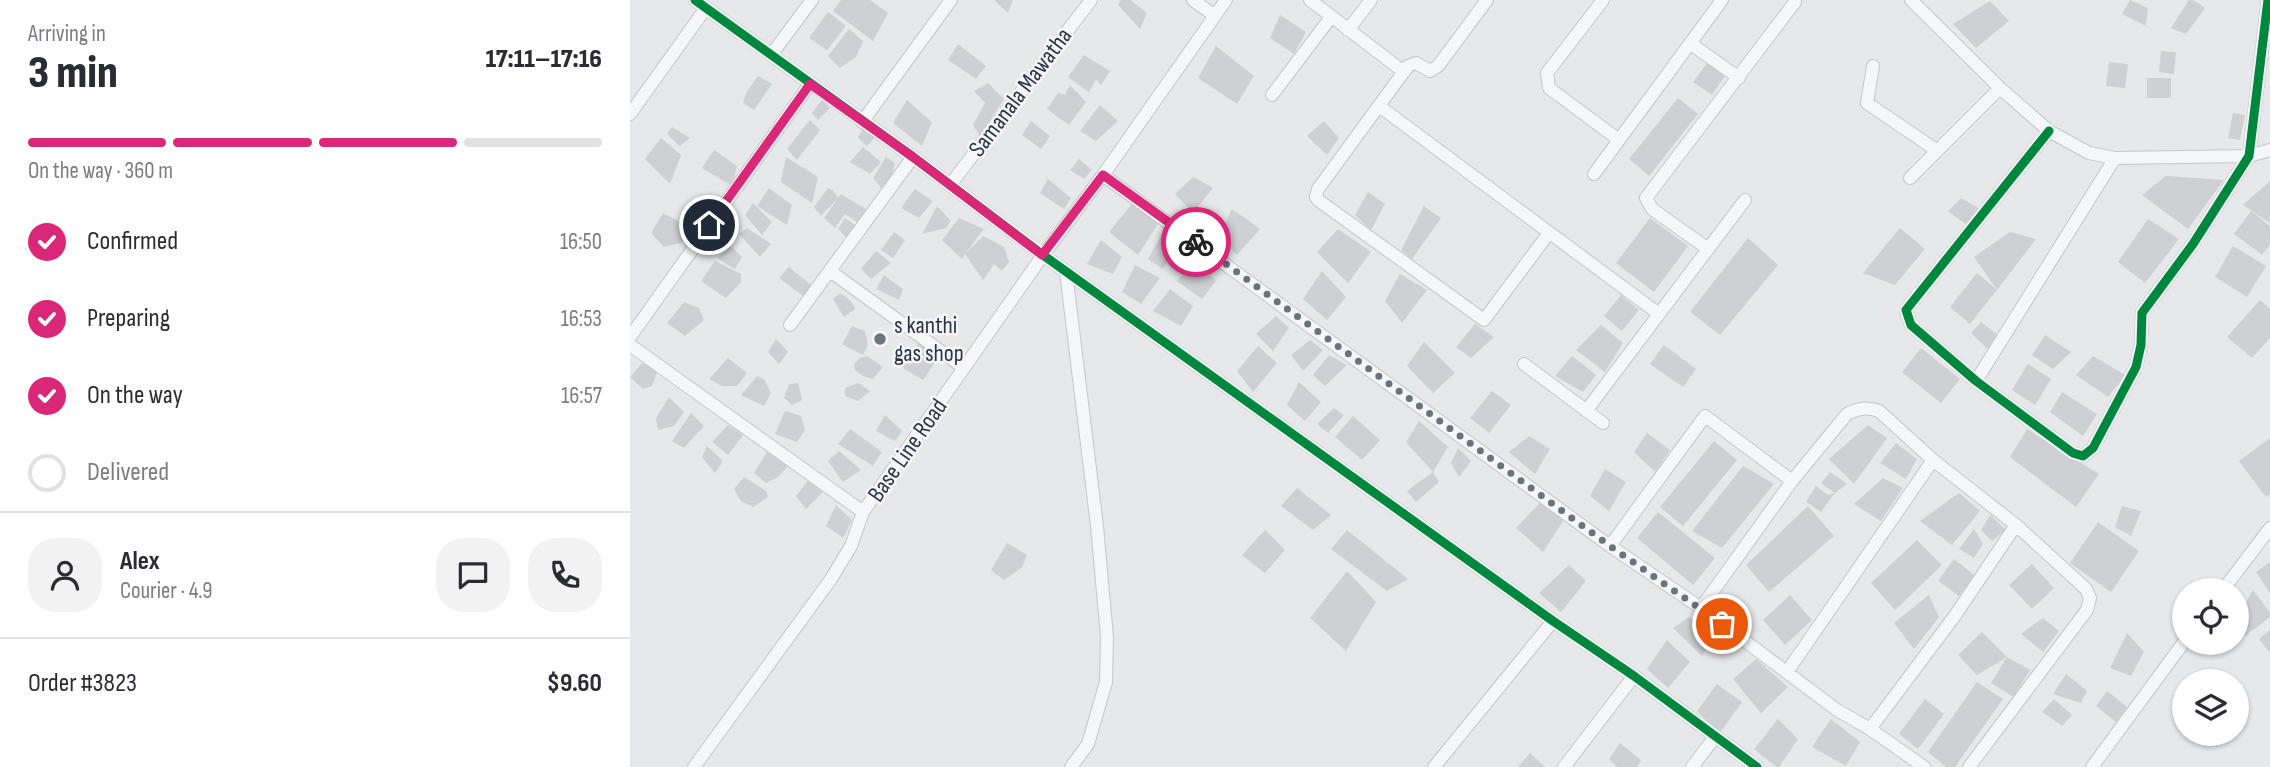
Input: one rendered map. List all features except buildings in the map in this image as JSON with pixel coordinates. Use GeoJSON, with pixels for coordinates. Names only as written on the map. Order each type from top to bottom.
{"type":"FeatureCollection","features":[{"type":"Feature","properties":{"kind":"street"},"geometry":{"type":"LineString","coordinates":[[771,55],[812,0]]}},
{"type":"Feature","properties":{"kind":"street"},"geometry":{"type":"LineString","coordinates":[[862,122],[951,0]]}},
{"type":"Feature","properties":{"kind":"street","name":"Samanala Mawatha"},"geometry":{"type":"LineString","coordinates":[[950,185],[1091,0]]}},
{"type":"Feature","properties":{"kind":"street"},"geometry":{"type":"LineString","coordinates":[[1194,0],[1215,16]]}},
{"type":"Feature","properties":{"kind":"street","name":"Base Line Road"},"geometry":{"type":"LineString","coordinates":[[694,767],[831,579],[851,546],[863,512],[1042,255],[1103,175],[1226,0]]}},
{"type":"Feature","properties":{"kind":"street"},"geometry":{"type":"LineString","coordinates":[[1310,0],[1404,72]]}},
{"type":"Feature","properties":{"kind":"street"},"geometry":{"type":"LineString","coordinates":[[1349,30],[1371,0]]}},
{"type":"Feature","properties":{"kind":"street"},"geometry":{"type":"LineString","coordinates":[[1487,0],[1438,66],[1430,71],[1416,63],[1408,66],[1318,189],[1316,197],[1484,320],[1549,233]]}},
{"type":"Feature","properties":{"kind":"street"},"geometry":{"type":"LineString","coordinates":[[1603,0],[1547,73],[1549,88],[1619,140]]}},
{"type":"Feature","properties":{"kind":"street"},"geometry":{"type":"LineString","coordinates":[[1594,174],[1722,0]]}},
{"type":"Feature","properties":{"kind":"street"},"geometry":{"type":"LineString","coordinates":[[2049,131],[1906,310],[1911,325],[1976,381],[2073,453],[2083,456],[2093,448],[2136,367],[2141,345],[2141,313],[2193,244],[2249,156],[2268,0]]}},
{"type":"Feature","properties":{"kind":"street"},"geometry":{"type":"LineString","coordinates":[[1707,248],[1652,209],[1646,198],[1795,2]]}},
{"type":"Feature","properties":{"kind":"street"},"geometry":{"type":"LineString","coordinates":[[1919,3],[2000,88],[2049,131],[2090,153],[2115,158],[2249,156],[2270,150]]}},
{"type":"Feature","properties":{"kind":"street"},"geometry":{"type":"LineString","coordinates":[[630,114],[701,4],[913,157],[1042,255],[1553,621],[1634,676],[1757,767]]}},
{"type":"Feature","properties":{"kind":"street"},"geometry":{"type":"LineString","coordinates":[[1272,95],[1331,17]]}},
{"type":"Feature","properties":{"kind":"street"},"geometry":{"type":"LineString","coordinates":[[1691,44],[1739,78]]}},
{"type":"Feature","properties":{"kind":"street"},"geometry":{"type":"LineString","coordinates":[[1873,66],[1867,103],[1936,150]]}},
{"type":"Feature","properties":{"kind":"street"},"geometry":{"type":"LineString","coordinates":[[630,337],[810,84]]}},
{"type":"Feature","properties":{"kind":"street"},"geometry":{"type":"LineString","coordinates":[[1910,177],[2000,88]]}},
{"type":"Feature","properties":{"kind":"street"},"geometry":{"type":"LineString","coordinates":[[1379,106],[1659,314]]}},
{"type":"Feature","properties":{"kind":"street"},"geometry":{"type":"LineString","coordinates":[[790,325],[913,157]]}},
{"type":"Feature","properties":{"kind":"street"},"geometry":{"type":"LineString","coordinates":[[1976,381],[2115,158]]}},
{"type":"Feature","properties":{"kind":"street"},"geometry":{"type":"LineString","coordinates":[[1103,175],[1610,546],[1701,608],[1837,710],[1870,729],[1924,767]]}},
{"type":"Feature","properties":{"kind":"street"},"geometry":{"type":"LineString","coordinates":[[1586,411],[1745,200]]}},
{"type":"Feature","properties":{"kind":"street"},"geometry":{"type":"LineString","coordinates":[[830,271],[964,368]]}},
{"type":"Feature","properties":{"kind":"street"},"geometry":{"type":"LineString","coordinates":[[1066,272],[1097,526],[1107,637],[1106,682],[1088,744],[1071,767]]}},
{"type":"Feature","properties":{"kind":"street"},"geometry":{"type":"LineString","coordinates":[[630,345],[863,512]]}},
{"type":"Feature","properties":{"kind":"street"},"geometry":{"type":"LineString","coordinates":[[1524,364],[1603,423]]}},
{"type":"Feature","properties":{"kind":"street"},"geometry":{"type":"LineString","coordinates":[[1701,608],[1792,481],[1847,414],[1858,408],[1879,411],[1933,460],[2016,525],[2086,589],[2090,598],[2087,610],[1969,767]]}},
{"type":"Feature","properties":{"kind":"street"},"geometry":{"type":"LineString","coordinates":[[1610,546],[1705,416],[1792,481]]}},
{"type":"Feature","properties":{"kind":"street"},"geometry":{"type":"LineString","coordinates":[[1787,672],[1933,460]]}},
{"type":"Feature","properties":{"kind":"street"},"geometry":{"type":"LineString","coordinates":[[1870,729],[1954,617],[2016,525]]}},
{"type":"Feature","properties":{"kind":"street"},"geometry":{"type":"LineString","coordinates":[[2232,578],[2270,528]]}},
{"type":"Feature","properties":{"kind":"street"},"geometry":{"type":"LineString","coordinates":[[1434,767],[1553,621]]}},
{"type":"Feature","properties":{"kind":"street"},"geometry":{"type":"LineString","coordinates":[[2092,767],[2174,655]]}},
{"type":"Feature","properties":{"kind":"street"},"geometry":{"type":"LineString","coordinates":[[1564,767],[1634,676]]}},
{"type":"Feature","properties":{"kind":"street"},"geometry":{"type":"LineString","coordinates":[[1692,767],[1715,737]]}},
{"type":"Feature","properties":{"kind":"cycle path"},"geometry":{"type":"LineString","coordinates":[[695,0],[913,157],[1043,255],[1553,621],[1634,676],[1757,767]]}},
{"type":"Feature","properties":{"kind":"cycle path"},"geometry":{"type":"LineString","coordinates":[[2049,131],[1906,310],[1911,325],[1976,381],[2073,453],[2083,456],[2093,448],[2136,367],[2141,345],[2142,313],[2193,244],[2249,156],[2268,0]]}},
{"type":"Feature","properties":{"kind":"way so far"},"geometry":{"type":"LineString","coordinates":[[1196,242],[1610,546],[1722,624]]}},
{"type":"Feature","properties":{"kind":"place","name":"s kanthi gas shop"},"geometry":{"type":"Point","coordinates":[880,339]}},
{"type":"Feature","properties":{"kind":"route"},"geometry":{"type":"LineString","coordinates":[[709,225],[810,84],[913,157],[1042,255],[1103,175],[1196,242]]}}]}
